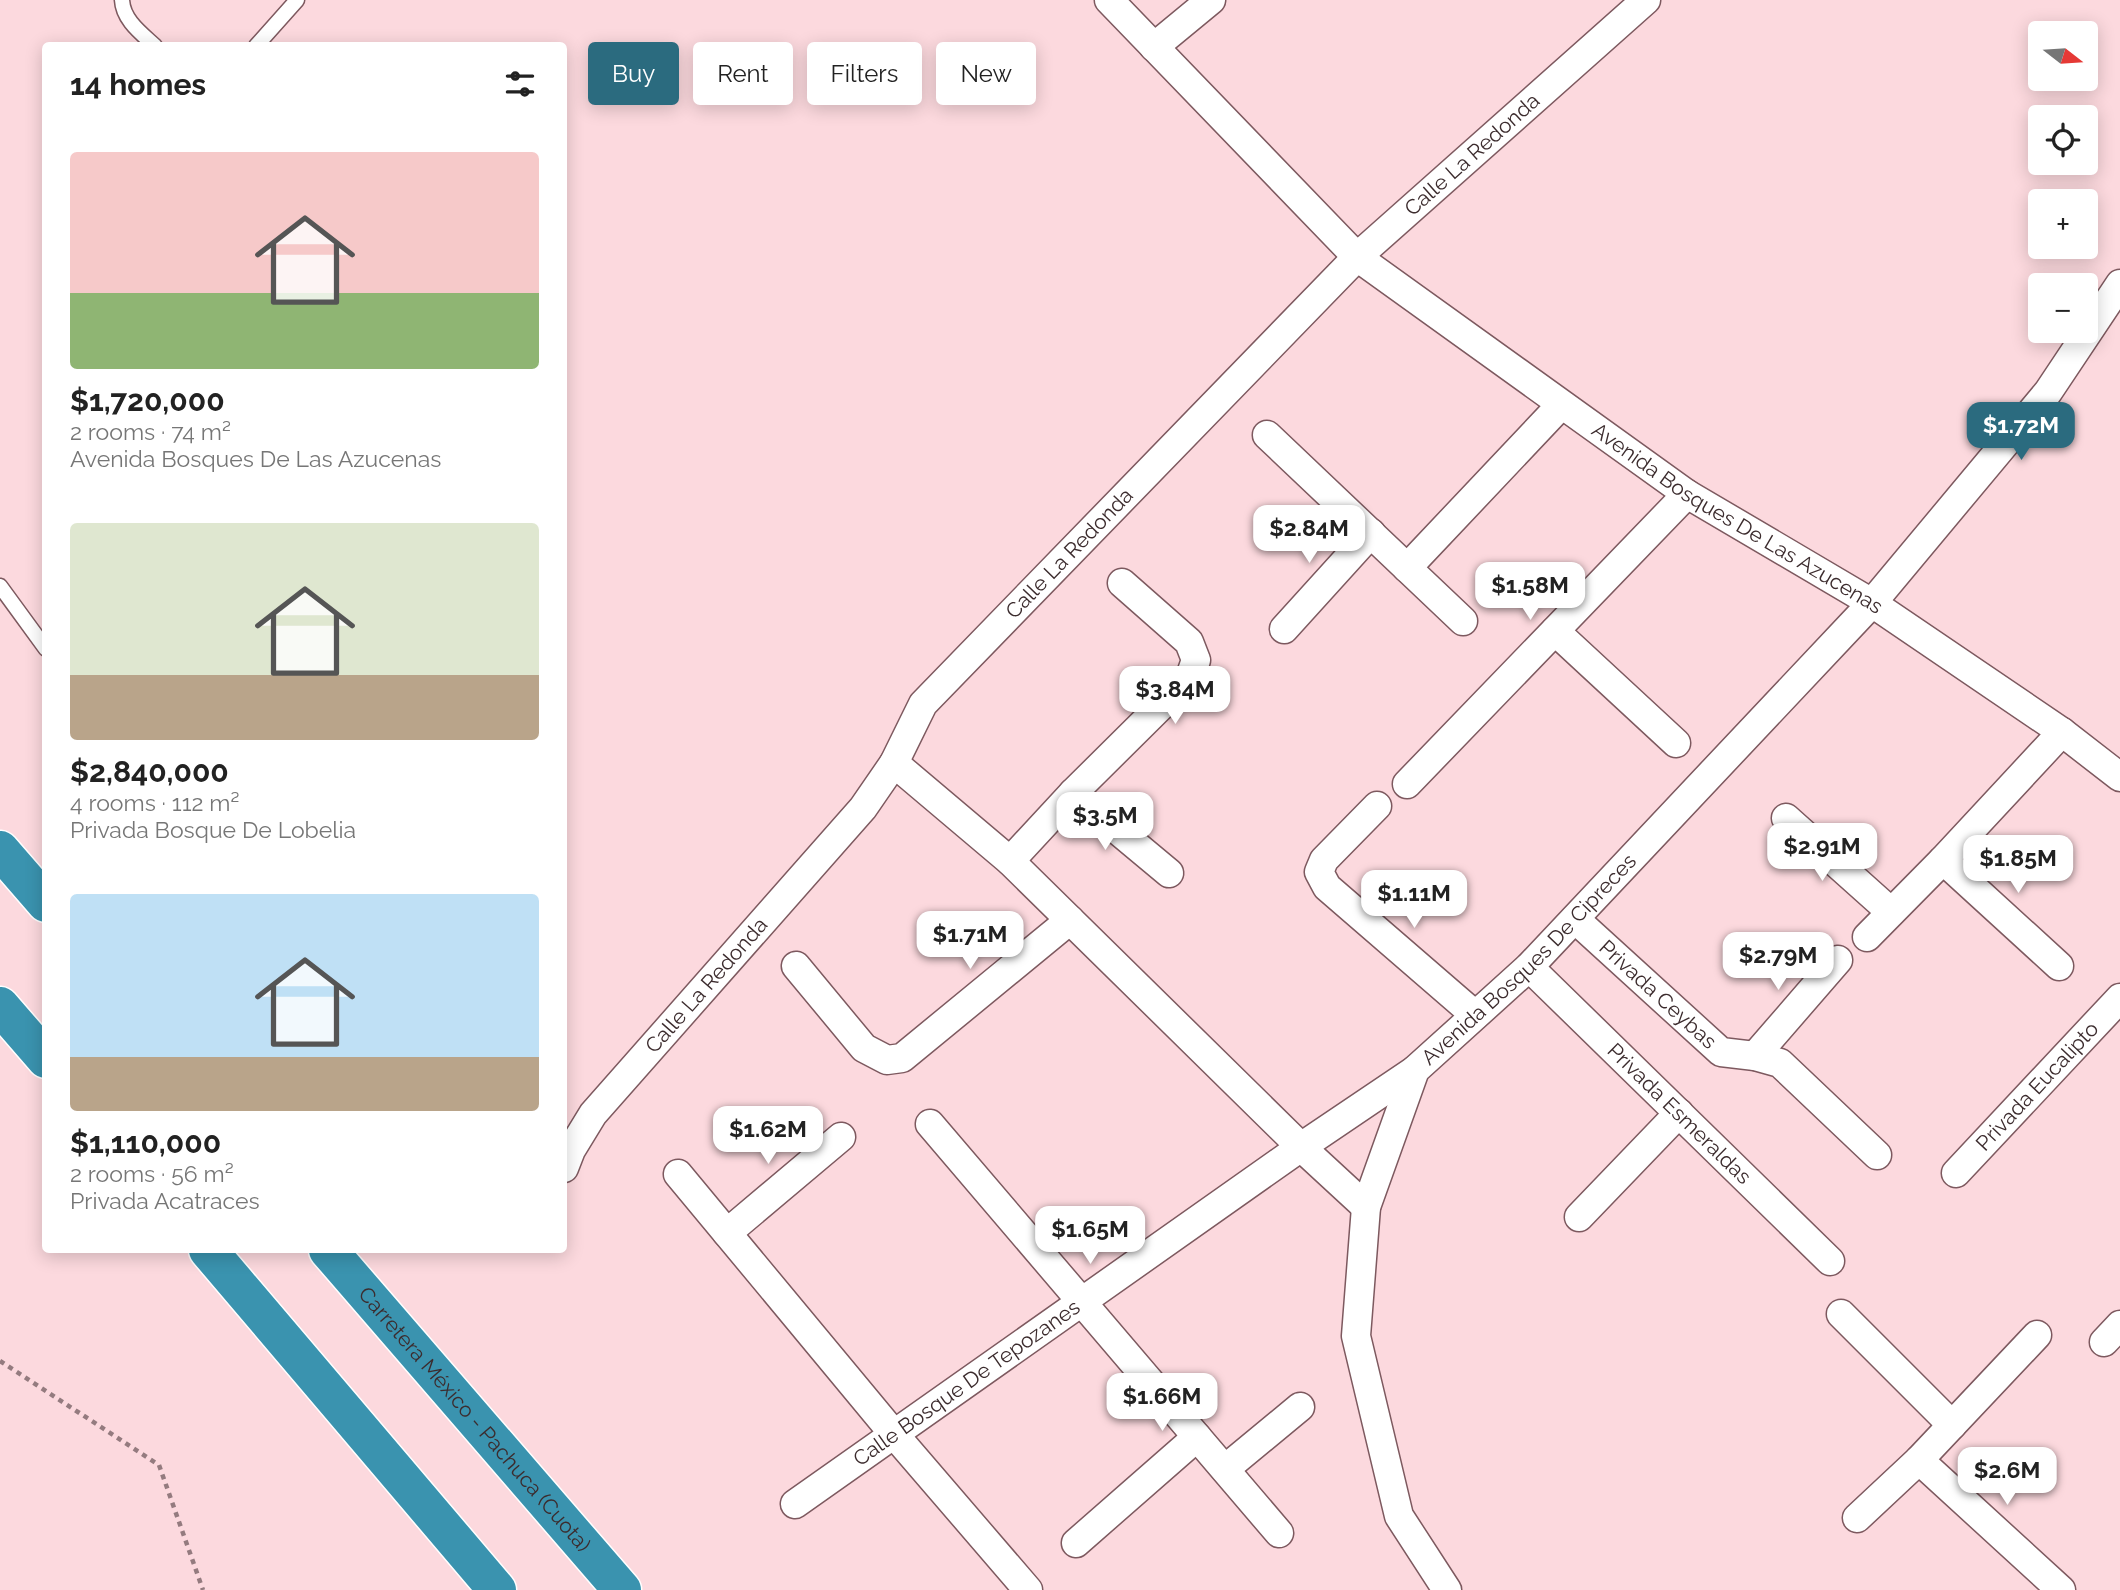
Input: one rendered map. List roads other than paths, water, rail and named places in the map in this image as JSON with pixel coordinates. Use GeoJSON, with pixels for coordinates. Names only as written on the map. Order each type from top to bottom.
{"type":"FeatureCollection","features":[{"type":"Feature","properties":{"kind":"highway"},"geometry":{"type":"LineString","coordinates":[[0,850],[42,898]]}},
{"type":"Feature","properties":{"kind":"highway"},"geometry":{"type":"LineString","coordinates":[[0,1006],[42,1054]]}},
{"type":"Feature","properties":{"kind":"highway"},"geometry":{"type":"LineString","coordinates":[[211,1253],[497,1590]]}},
{"type":"Feature","properties":{"kind":"highway","name":"Carretera México - Pachuca (Cuota)"},"geometry":{"type":"LineString","coordinates":[[331,1253],[622,1590]]}},
{"type":"Feature","properties":{"kind":"street","name":"Avenida Bosques De Las Azucenas"},"geometry":{"type":"LineString","coordinates":[[1109,0],[1357,257],[1688,494],[1872,603],[2062,732],[2120,777]]}},
{"type":"Feature","properties":{"kind":"street"},"geometry":{"type":"LineString","coordinates":[[1154,47],[1210,0]]}},
{"type":"Feature","properties":{"kind":"street","name":"Calle La Redonda"},"geometry":{"type":"LineString","coordinates":[[567,1160],[593,1114],[863,808],[894,763],[923,704],[1357,257],[1646,0]]}},
{"type":"Feature","properties":{"kind":"street","name":"Avenida Bosques De Cipreces"},"geometry":{"type":"LineString","coordinates":[[1447,1590],[1399,1516],[1356,1336],[1366,1207],[1415,1070],[1529,967],[1872,603],[2048,392],[2120,285]]}},
{"type":"Feature","properties":{"kind":"street"},"geometry":{"type":"LineString","coordinates":[[1407,568],[1561,405]]}},
{"type":"Feature","properties":{"kind":"street"},"geometry":{"type":"LineString","coordinates":[[1267,435],[1463,621]]}},
{"type":"Feature","properties":{"kind":"street"},"geometry":{"type":"LineString","coordinates":[[1407,784],[1688,494]]}},
{"type":"Feature","properties":{"kind":"street"},"geometry":{"type":"LineString","coordinates":[[1284,629],[1371,533]]}},
{"type":"Feature","properties":{"kind":"street"},"geometry":{"type":"LineString","coordinates":[[1010,861],[1073,793],[1190,677],[1196,660],[1189,642],[1122,583]]}},
{"type":"Feature","properties":{"kind":"street"},"geometry":{"type":"LineString","coordinates":[[1555,631],[1676,743]]}},
{"type":"Feature","properties":{"kind":"street"},"geometry":{"type":"LineString","coordinates":[[1867,937],[2062,732]]}},
{"type":"Feature","properties":{"kind":"street"},"geometry":{"type":"LineString","coordinates":[[894,763],[1010,861],[1301,1147],[1366,1207]]}},
{"type":"Feature","properties":{"kind":"street"},"geometry":{"type":"LineString","coordinates":[[1073,793],[1169,873]]}},
{"type":"Feature","properties":{"kind":"street"},"geometry":{"type":"LineString","coordinates":[[1377,806],[1324,860],[1319,872],[1327,887],[1475,1015]]}},
{"type":"Feature","properties":{"kind":"street"},"geometry":{"type":"LineString","coordinates":[[1786,818],[1891,912]]}},
{"type":"Feature","properties":{"kind":"street"},"geometry":{"type":"LineString","coordinates":[[1943,860],[2059,967]]}},
{"type":"Feature","properties":{"kind":"street","name":"Privada Ceybas"},"geometry":{"type":"LineString","coordinates":[[1575,919],[1721,1052],[1755,1056],[1780,1063],[1877,1155]]}},
{"type":"Feature","properties":{"kind":"street"},"geometry":{"type":"LineString","coordinates":[[796,966],[864,1048],[887,1060],[902,1058],[1070,920]]}},
{"type":"Feature","properties":{"kind":"street"},"geometry":{"type":"LineString","coordinates":[[1755,1056],[1838,960]]}},
{"type":"Feature","properties":{"kind":"street","name":"Privada Esmeraldas"},"geometry":{"type":"LineString","coordinates":[[1529,967],[1830,1261]]}},
{"type":"Feature","properties":{"kind":"street","name":"Privada Eucalipto"},"geometry":{"type":"LineString","coordinates":[[1956,1173],[2114,1017]]}},
{"type":"Feature","properties":{"kind":"street","name":"Calle Bosque De Tepozanes"},"geometry":{"type":"LineString","coordinates":[[795,1504],[1301,1147],[1415,1070]]}},
{"type":"Feature","properties":{"kind":"street"},"geometry":{"type":"LineString","coordinates":[[1579,1217],[1679,1113]]}},
{"type":"Feature","properties":{"kind":"street"},"geometry":{"type":"LineString","coordinates":[[930,1124],[1279,1533]]}},
{"type":"Feature","properties":{"kind":"street"},"geometry":{"type":"LineString","coordinates":[[727,1233],[841,1138]]}},
{"type":"Feature","properties":{"kind":"street"},"geometry":{"type":"LineString","coordinates":[[678,1174],[893,1433],[1028,1590]]}},
{"type":"Feature","properties":{"kind":"street"},"geometry":{"type":"LineString","coordinates":[[1842,1314],[1952,1425]]}},
{"type":"Feature","properties":{"kind":"street"},"geometry":{"type":"LineString","coordinates":[[1857,1518],[1919,1460],[2037,1335]]}},
{"type":"Feature","properties":{"kind":"street"},"geometry":{"type":"LineString","coordinates":[[1225,1469],[1300,1407]]}},
{"type":"Feature","properties":{"kind":"street"},"geometry":{"type":"LineString","coordinates":[[1076,1543],[1197,1437]]}},
{"type":"Feature","properties":{"kind":"street"},"geometry":{"type":"LineString","coordinates":[[1919,1460],[2061,1590]]}},
{"type":"Feature","properties":{"kind":"lane"},"geometry":{"type":"LineString","coordinates":[[122,0],[123,9],[133,26],[151,42]]}},
{"type":"Feature","properties":{"kind":"lane"},"geometry":{"type":"LineString","coordinates":[[260,42],[297,0]]}},
{"type":"Feature","properties":{"kind":"lane"},"geometry":{"type":"LineString","coordinates":[[0,586],[42,644]]}}]}
